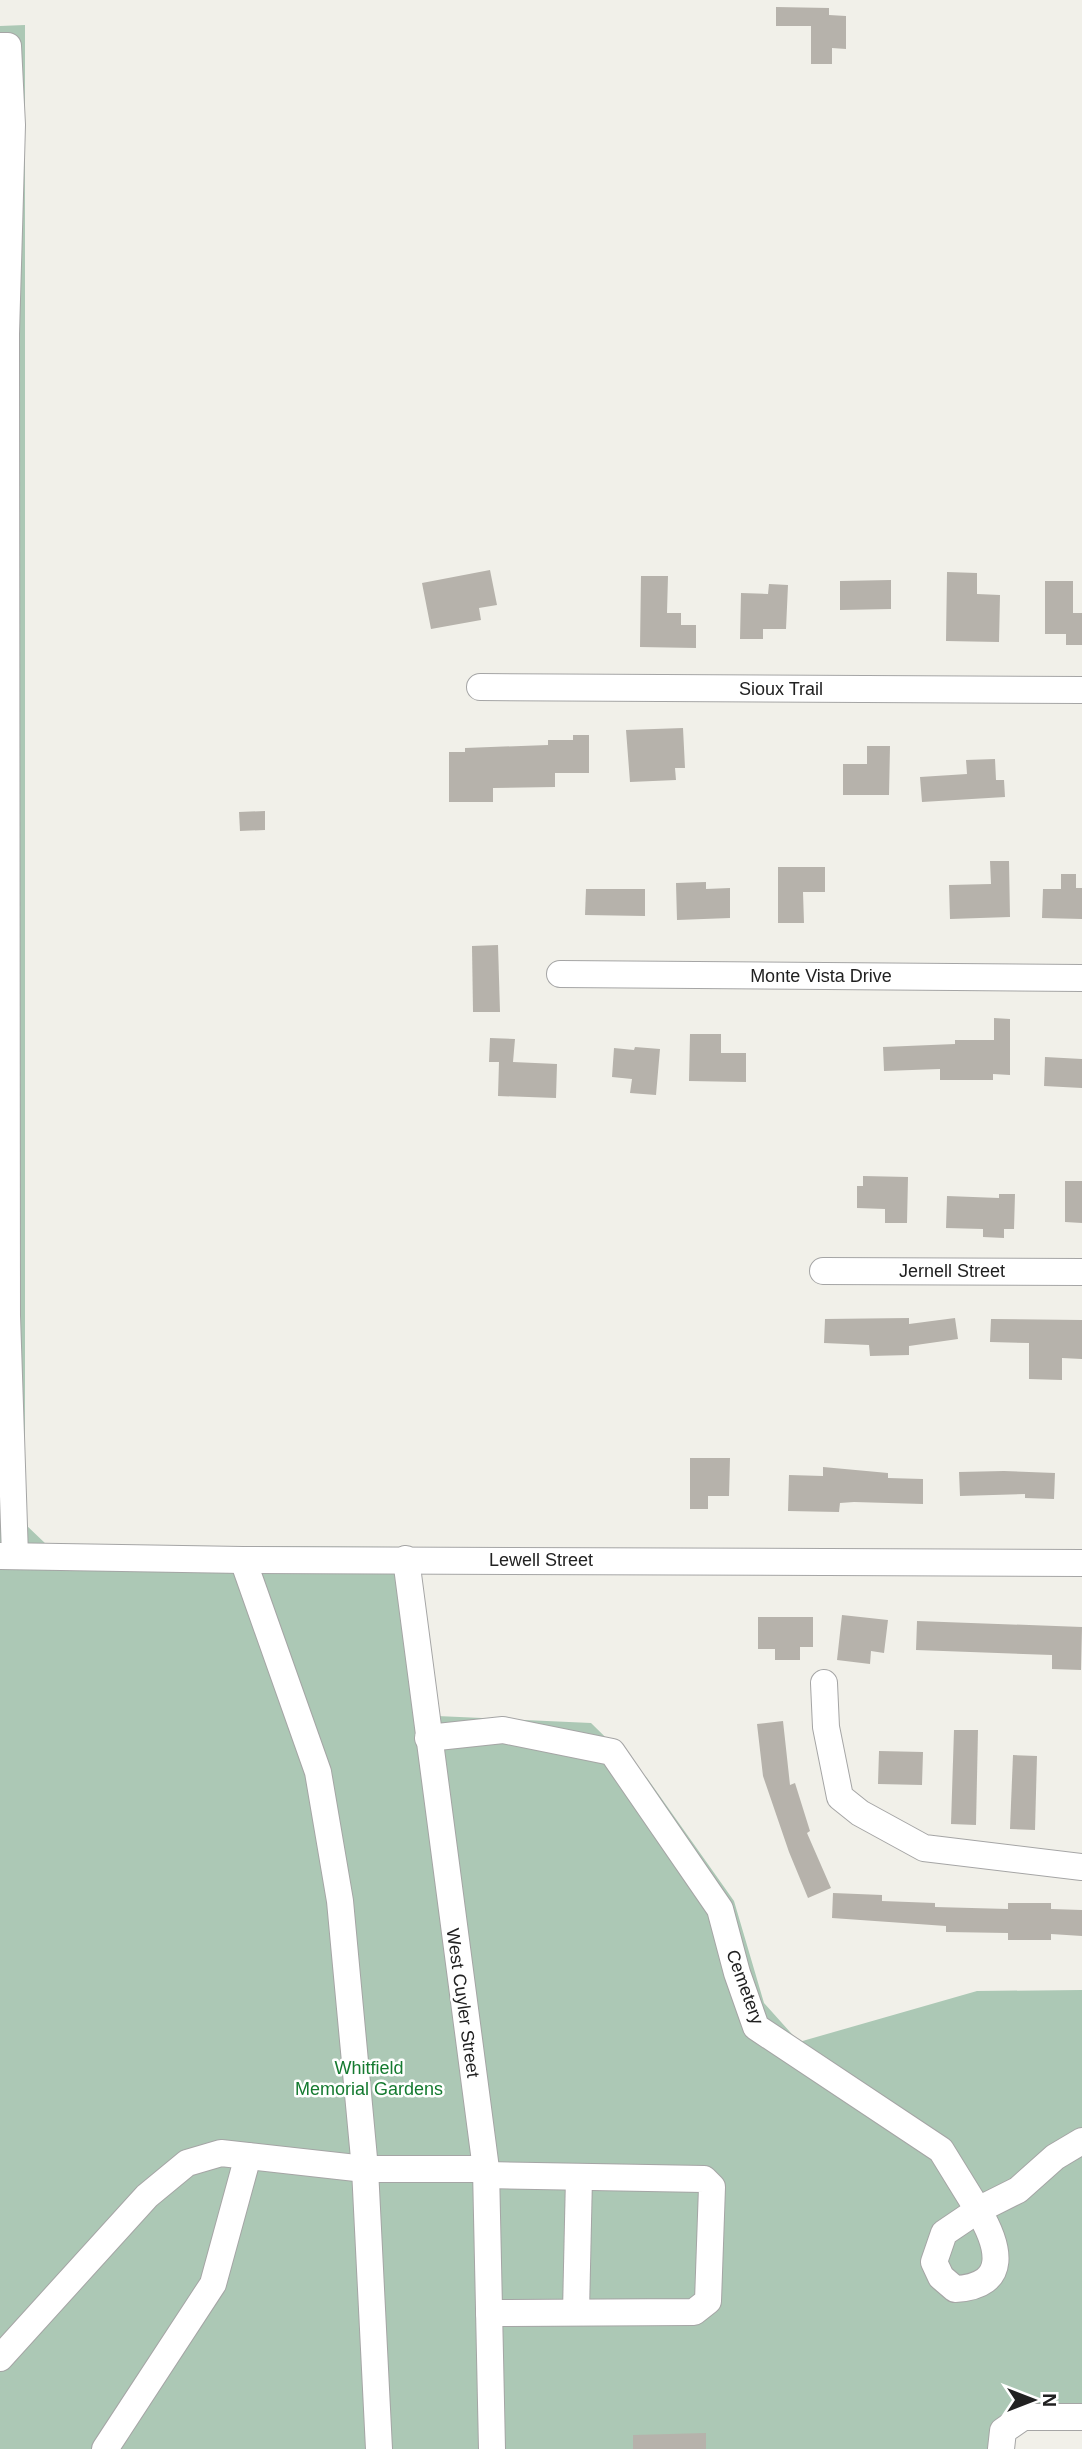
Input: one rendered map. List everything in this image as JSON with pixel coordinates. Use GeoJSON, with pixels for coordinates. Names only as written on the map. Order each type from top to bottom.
{"type":"FeatureCollection","features":[{"type":"Feature","properties":{"kind":"street"},"geometry":{"type":"LineString","coordinates":[[0,46],[8,46],[12,125],[3,334],[7,1556]]}},
{"type":"Feature","properties":{"kind":"street","name":"Sioux Trail"},"geometry":{"type":"LineString","coordinates":[[480,687],[1082,690]]}},
{"type":"Feature","properties":{"kind":"street","name":"Monte Vista Drive"},"geometry":{"type":"LineString","coordinates":[[560,974],[1082,978]]}},
{"type":"Feature","properties":{"kind":"street","name":"Jernell Street"},"geometry":{"type":"LineString","coordinates":[[822,1271],[1082,1272]]}},
{"type":"Feature","properties":{"kind":"street","name":"Lewell Street"},"geometry":{"type":"LineString","coordinates":[[7,1556],[243,1560],[1082,1563]]}},
{"type":"Feature","properties":{"kind":"street","name":"West Cuyler Street"},"geometry":{"type":"LineString","coordinates":[[406,1559],[486,2172],[492,2449]]}},
{"type":"Feature","properties":{"kind":"street"},"geometry":{"type":"LineString","coordinates":[[243,1560],[318,1772],[340,1901],[365,2169],[379,2449]]}},
{"type":"Feature","properties":{"kind":"street"},"geometry":{"type":"LineString","coordinates":[[824,1683],[826,1727],[840,1797],[860,1813],[924,1848],[1082,1867]]}},
{"type":"Feature","properties":{"kind":"street","name":"Cemetery"},"geometry":{"type":"LineString","coordinates":[[428,1738],[503,1730],[612,1752],[720,1909],[737,1973],[756,2028],[941,2150],[978,2210],[1018,2190],[1055,2157],[1082,2141]]}},
{"type":"Feature","properties":{"kind":"street"},"geometry":{"type":"LineString","coordinates":[[0,2358],[147,2196],[187,2162],[221,2153],[365,2169],[704,2179],[712,2187],[708,2301],[694,2312],[489,2313]]}},
{"type":"Feature","properties":{"kind":"street"},"geometry":{"type":"LineString","coordinates":[[105,2449],[213,2284],[248,2156]]}},
{"type":"Feature","properties":{"kind":"street"},"geometry":{"type":"LineString","coordinates":[[576,2312],[579,2176]]}},
{"type":"Feature","properties":{"kind":"street"},"geometry":{"type":"LineString","coordinates":[[1001,2449],[1003,2431],[1023,2417],[1082,2417]]}},
{"type":"Feature","properties":{"kind":"green space","name":"Whitfield Memorial Gardens"},"geometry":{"type":"Polygon","coordinates":[[[25,25],[25,1524],[47,1545],[414,1547],[437,1716],[591,1723],[647,1778],[734,1901],[764,2003],[799,2042],[977,1991],[1082,1990],[1082,2407],[1038,2407],[991,2449],[0,2449],[0,26],[25,25]]]}},
{"type":"Feature","properties":{"kind":"building"},"geometry":{"type":"Polygon","coordinates":[[[776,7],[829,8],[829,15],[846,16],[846,49],[832,48],[832,64],[811,64],[811,26],[776,26],[776,7]]]}},
{"type":"Feature","properties":{"kind":"building"},"geometry":{"type":"Polygon","coordinates":[[[490,570],[497,605],[479,608],[481,620],[431,629],[422,583],[490,570]]]}},
{"type":"Feature","properties":{"kind":"building"},"geometry":{"type":"Polygon","coordinates":[[[947,572],[977,573],[977,594],[1000,595],[999,642],[946,641],[947,572]]]}},
{"type":"Feature","properties":{"kind":"building"},"geometry":{"type":"Polygon","coordinates":[[[641,576],[668,576],[667,613],[681,613],[681,625],[696,625],[696,648],[640,647],[641,576]]]}},
{"type":"Feature","properties":{"kind":"building"},"geometry":{"type":"Polygon","coordinates":[[[891,580],[891,609],[840,610],[840,581],[891,580]]]}},
{"type":"Feature","properties":{"kind":"building"},"geometry":{"type":"Polygon","coordinates":[[[1045,581],[1073,581],[1073,613],[1082,613],[1082,645],[1066,645],[1066,634],[1045,634],[1045,581]]]}},
{"type":"Feature","properties":{"kind":"building"},"geometry":{"type":"Polygon","coordinates":[[[769,584],[788,585],[786,629],[763,629],[763,639],[740,639],[741,593],[768,594],[769,584]]]}},
{"type":"Feature","properties":{"kind":"building"},"geometry":{"type":"Polygon","coordinates":[[[683,728],[685,768],[675,768],[676,780],[630,782],[626,730],[683,728]]]}},
{"type":"Feature","properties":{"kind":"building"},"geometry":{"type":"Polygon","coordinates":[[[573,735],[589,735],[589,773],[555,773],[555,787],[493,788],[493,802],[449,802],[449,752],[465,752],[465,748],[548,745],[548,740],[573,740],[573,735]]]}},
{"type":"Feature","properties":{"kind":"building"},"geometry":{"type":"Polygon","coordinates":[[[867,746],[890,746],[889,795],[843,795],[843,764],[867,764],[867,746]]]}},
{"type":"Feature","properties":{"kind":"building"},"geometry":{"type":"Polygon","coordinates":[[[995,759],[996,780],[1004,780],[1005,797],[922,802],[920,777],[967,774],[966,760],[995,759]]]}},
{"type":"Feature","properties":{"kind":"building"},"geometry":{"type":"Polygon","coordinates":[[[265,811],[265,830],[240,831],[239,812],[265,811]]]}},
{"type":"Feature","properties":{"kind":"building"},"geometry":{"type":"Polygon","coordinates":[[[990,861],[1009,861],[1010,917],[950,919],[949,885],[991,884],[990,861]]]}},
{"type":"Feature","properties":{"kind":"building"},"geometry":{"type":"Polygon","coordinates":[[[778,867],[825,867],[825,892],[803,892],[804,923],[778,923],[778,867]]]}},
{"type":"Feature","properties":{"kind":"building"},"geometry":{"type":"Polygon","coordinates":[[[1061,874],[1076,874],[1076,888],[1082,888],[1082,919],[1042,918],[1043,889],[1061,889],[1061,874]]]}},
{"type":"Feature","properties":{"kind":"building"},"geometry":{"type":"Polygon","coordinates":[[[706,882],[706,889],[730,888],[730,918],[677,920],[676,883],[706,882]]]}},
{"type":"Feature","properties":{"kind":"building"},"geometry":{"type":"Polygon","coordinates":[[[586,889],[645,889],[645,916],[585,915],[586,889]]]}},
{"type":"Feature","properties":{"kind":"building"},"geometry":{"type":"Polygon","coordinates":[[[498,945],[500,1012],[473,1012],[472,946],[498,945]]]}},
{"type":"Feature","properties":{"kind":"building"},"geometry":{"type":"Polygon","coordinates":[[[994,1018],[1010,1019],[1010,1075],[993,1074],[993,1080],[940,1080],[940,1069],[884,1071],[883,1047],[955,1044],[955,1040],[994,1040],[994,1018]]]}},
{"type":"Feature","properties":{"kind":"building"},"geometry":{"type":"Polygon","coordinates":[[[690,1034],[721,1034],[721,1053],[746,1053],[746,1082],[689,1081],[690,1034]]]}},
{"type":"Feature","properties":{"kind":"building"},"geometry":{"type":"Polygon","coordinates":[[[490,1038],[515,1039],[513,1062],[557,1064],[556,1098],[498,1096],[499,1062],[489,1062],[490,1038]]]}},
{"type":"Feature","properties":{"kind":"building"},"geometry":{"type":"Polygon","coordinates":[[[635,1047],[660,1049],[656,1095],[630,1093],[632,1079],[612,1077],[614,1048],[634,1050],[635,1047]]]}},
{"type":"Feature","properties":{"kind":"building"},"geometry":{"type":"Polygon","coordinates":[[[1045,1057],[1082,1059],[1082,1088],[1044,1086],[1045,1057]]]}},
{"type":"Feature","properties":{"kind":"building"},"geometry":{"type":"Polygon","coordinates":[[[863,1176],[908,1177],[907,1223],[885,1223],[885,1209],[857,1208],[857,1186],[863,1186],[863,1176]]]}},
{"type":"Feature","properties":{"kind":"building"},"geometry":{"type":"Polygon","coordinates":[[[1065,1181],[1082,1181],[1082,1223],[1065,1222],[1065,1181]]]}},
{"type":"Feature","properties":{"kind":"building"},"geometry":{"type":"Polygon","coordinates":[[[999,1194],[1015,1194],[1014,1229],[1004,1229],[1004,1238],[983,1237],[983,1229],[946,1228],[947,1196],[999,1198],[999,1194]]]}},
{"type":"Feature","properties":{"kind":"building"},"geometry":{"type":"Polygon","coordinates":[[[909,1318],[909,1324],[955,1318],[958,1339],[909,1346],[909,1355],[870,1356],[869,1345],[824,1343],[825,1319],[909,1318]]]}},
{"type":"Feature","properties":{"kind":"building"},"geometry":{"type":"Polygon","coordinates":[[[991,1319],[1082,1320],[1082,1359],[1062,1358],[1062,1380],[1029,1379],[1029,1343],[990,1342],[991,1319]]]}},
{"type":"Feature","properties":{"kind":"building"},"geometry":{"type":"Polygon","coordinates":[[[690,1458],[730,1458],[729,1496],[708,1496],[708,1509],[690,1509],[690,1458]]]}},
{"type":"Feature","properties":{"kind":"building"},"geometry":{"type":"Polygon","coordinates":[[[823,1467],[888,1473],[888,1478],[923,1479],[923,1504],[854,1502],[840,1503],[839,1512],[788,1511],[789,1475],[823,1476],[823,1467]]]}},
{"type":"Feature","properties":{"kind":"building"},"geometry":{"type":"Polygon","coordinates":[[[959,1472],[1055,1473],[1054,1499],[1025,1498],[1025,1494],[960,1496],[959,1472]]]}},
{"type":"Feature","properties":{"kind":"building"},"geometry":{"type":"Polygon","coordinates":[[[842,1615],[888,1620],[884,1653],[871,1651],[870,1664],[837,1660],[842,1615]]]}},
{"type":"Feature","properties":{"kind":"building"},"geometry":{"type":"Polygon","coordinates":[[[758,1617],[813,1617],[813,1647],[800,1647],[800,1660],[775,1660],[775,1649],[758,1649],[758,1617]]]}},
{"type":"Feature","properties":{"kind":"building"},"geometry":{"type":"Polygon","coordinates":[[[917,1621],[1082,1627],[1081,1670],[1052,1669],[1052,1655],[916,1650],[917,1621]]]}},
{"type":"Feature","properties":{"kind":"building"},"geometry":{"type":"Polygon","coordinates":[[[783,1721],[790,1785],[795,1783],[810,1831],[807,1833],[831,1888],[808,1898],[763,1776],[757,1724],[783,1721]]]}},
{"type":"Feature","properties":{"kind":"building"},"geometry":{"type":"Polygon","coordinates":[[[954,1730],[978,1730],[976,1825],[951,1824],[954,1730]]]}},
{"type":"Feature","properties":{"kind":"building"},"geometry":{"type":"Polygon","coordinates":[[[879,1751],[923,1752],[922,1785],[878,1784],[879,1751]]]}},
{"type":"Feature","properties":{"kind":"building"},"geometry":{"type":"Polygon","coordinates":[[[1013,1755],[1037,1756],[1035,1830],[1010,1829],[1013,1755]]]}},
{"type":"Feature","properties":{"kind":"building"},"geometry":{"type":"Polygon","coordinates":[[[833,1893],[882,1895],[882,1901],[935,1903],[935,1907],[1008,1909],[1008,1903],[1051,1903],[1051,1909],[1082,1910],[1082,1936],[1051,1934],[1051,1940],[1008,1940],[1008,1933],[946,1932],[946,1926],[832,1918],[833,1893]]]}},
{"type":"Feature","properties":{"kind":"building"},"geometry":{"type":"Polygon","coordinates":[[[706,2433],[706,2449],[633,2449],[633,2435],[706,2433]]]}}]}
